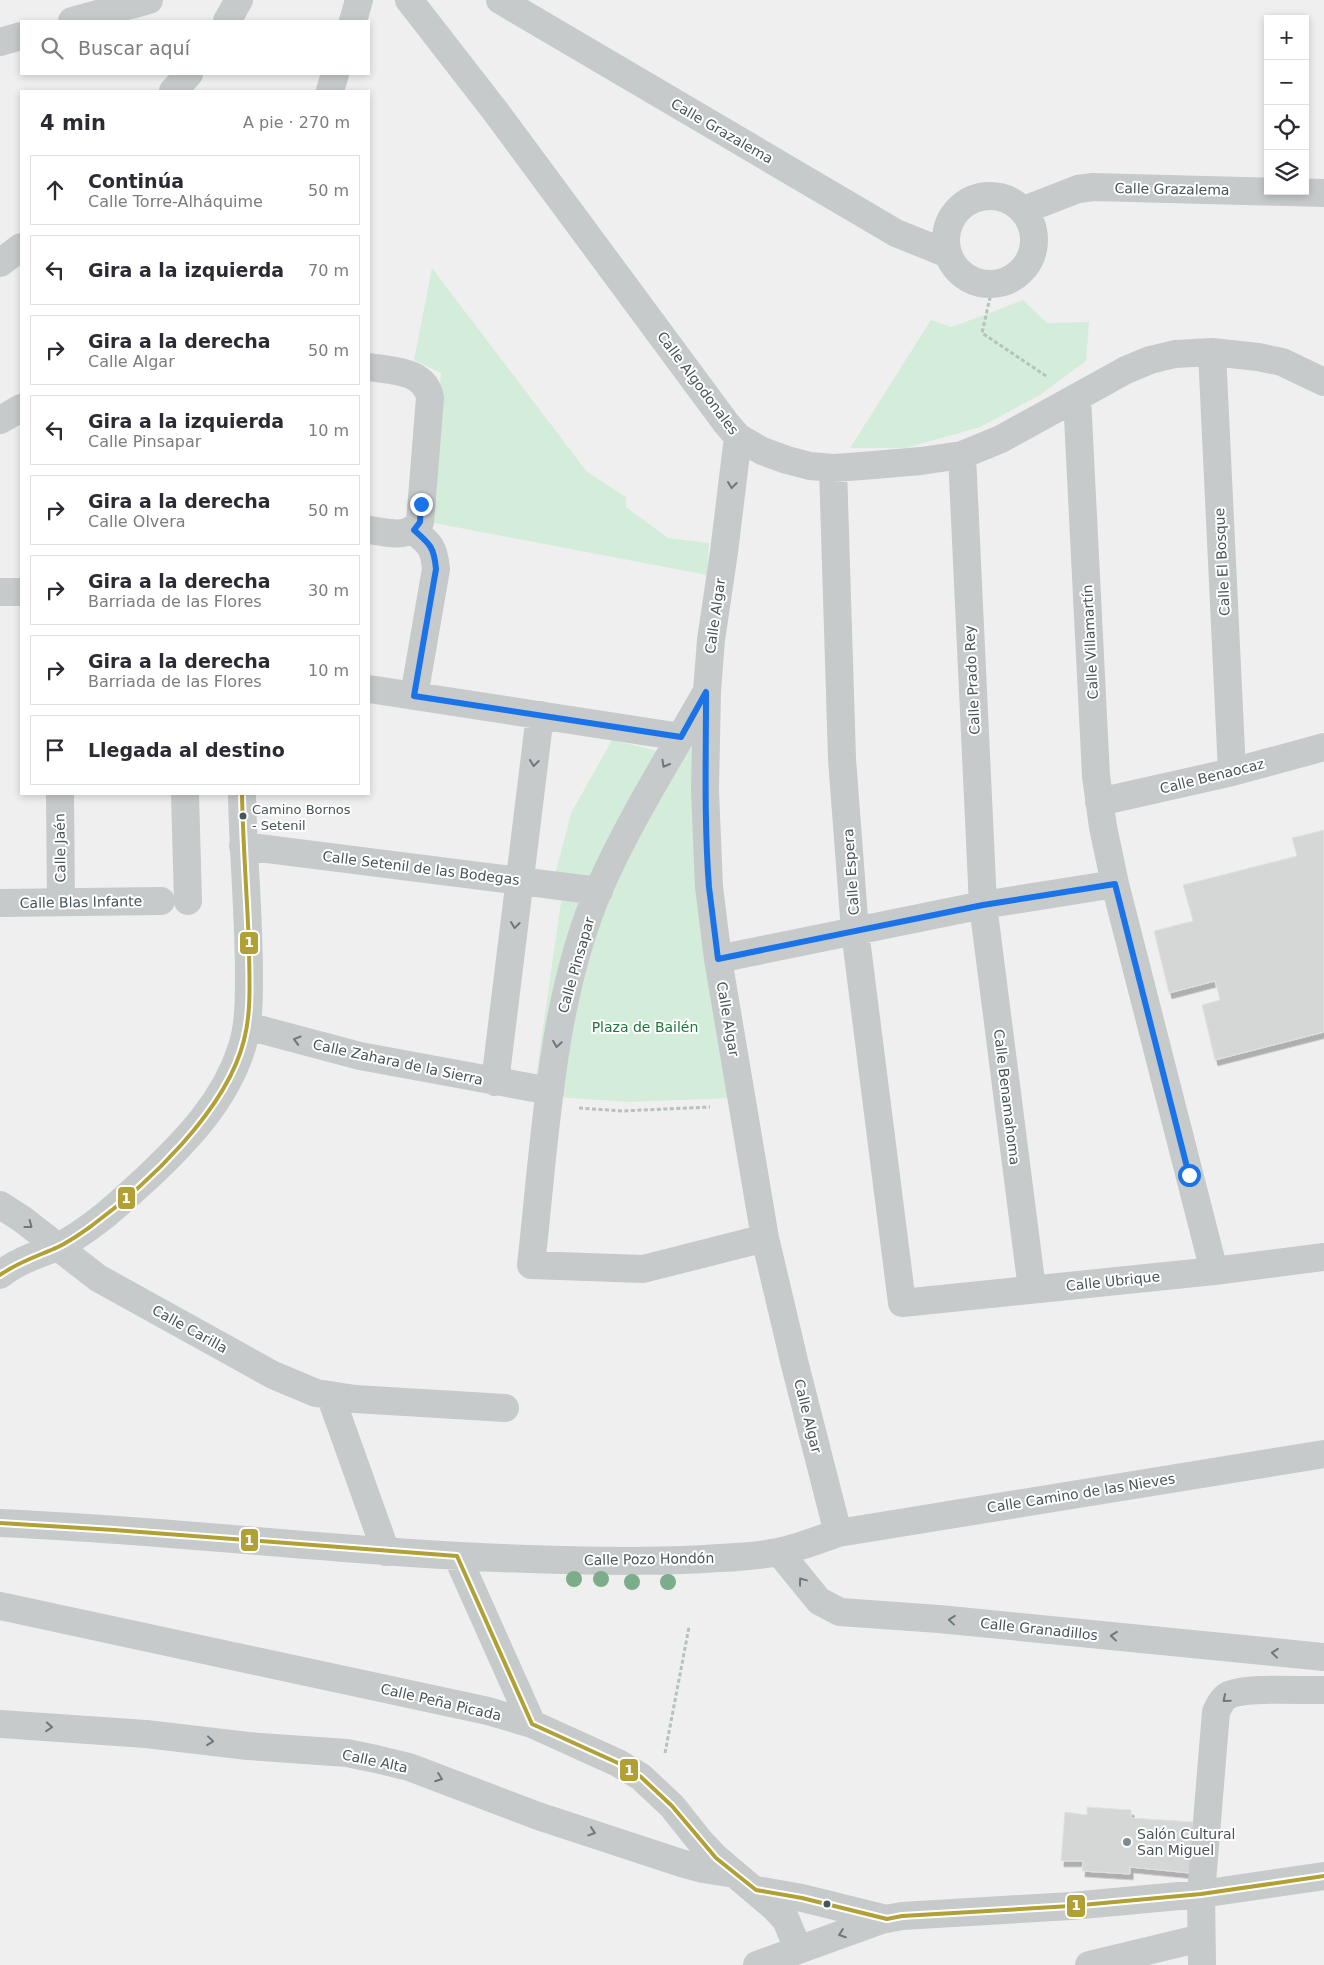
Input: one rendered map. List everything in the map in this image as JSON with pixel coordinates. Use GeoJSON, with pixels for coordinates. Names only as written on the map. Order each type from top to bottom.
{"type":"FeatureCollection","features":[{"type":"Feature","properties":{"kind":"street"},"geometry":{"type":"LineString","coordinates":[[76,20],[149,0]]}},
{"type":"Feature","properties":{"kind":"street"},"geometry":{"type":"LineString","coordinates":[[228,20],[240,0]]}},
{"type":"Feature","properties":{"kind":"street"},"geometry":{"type":"LineString","coordinates":[[352,20],[360,0]]}},
{"type":"Feature","properties":{"kind":"street","name":"Calle Algodonales"},"geometry":{"type":"LineString","coordinates":[[409,0],[496,112],[726,423],[738,437],[762,450],[787,460],[810,466],[833,468],[921,461],[962,455],[1001,439],[1126,370],[1150,360],[1175,354],[1233,353],[1282,362],[1324,382]]}},
{"type":"Feature","properties":{"kind":"street","name":"Calle Grazalema"},"geometry":{"type":"LineString","coordinates":[[500,0],[896,233],[948,254]]}},
{"type":"Feature","properties":{"kind":"street"},"geometry":{"type":"LineString","coordinates":[[0,42],[20,36]]}},
{"type":"Feature","properties":{"kind":"street"},"geometry":{"type":"LineString","coordinates":[[174,90],[188,75]]}},
{"type":"Feature","properties":{"kind":"street"},"geometry":{"type":"LineString","coordinates":[[330,90],[335,75]]}},
{"type":"Feature","properties":{"kind":"street","name":"Calle Grazalema"},"geometry":{"type":"LineString","coordinates":[[1024,210],[1078,189],[1093,188],[1324,193]]}},
{"type":"Feature","properties":{"kind":"street"},"geometry":{"type":"LineString","coordinates":[[997,195],[1012,201],[1024,210],[1033,226],[1033,250],[1027,264],[1016,276],[1008,281],[992,284],[977,282],[967,278],[955,267],[948,254],[945,239],[948,224],[956,211],[968,201],[982,196],[997,195]]}},
{"type":"Feature","properties":{"kind":"street"},"geometry":{"type":"LineString","coordinates":[[0,263],[20,248]]}},
{"type":"Feature","properties":{"kind":"street","name":"Calle El Bosque"},"geometry":{"type":"LineString","coordinates":[[1212,352],[1232,772]]}},
{"type":"Feature","properties":{"kind":"street"},"geometry":{"type":"LineString","coordinates":[[370,367],[410,374],[421,380],[428,388],[430,398],[420,522],[414,530],[403,534],[370,530]]}},
{"type":"Feature","properties":{"kind":"street","name":"Calle Villamartín"},"geometry":{"type":"LineString","coordinates":[[1077,397],[1099,802],[1115,884],[1214,1271]]}},
{"type":"Feature","properties":{"kind":"street"},"geometry":{"type":"LineString","coordinates":[[0,420],[20,409]]}},
{"type":"Feature","properties":{"kind":"street","name":"Calle Algar"},"geometry":{"type":"LineString","coordinates":[[738,437],[711,640],[706,692],[705,790],[710,887],[718,959],[765,1238],[838,1533]]}},
{"type":"Feature","properties":{"kind":"street","name":"Calle Prado Rey"},"geometry":{"type":"LineString","coordinates":[[962,455],[983,905]]}},
{"type":"Feature","properties":{"kind":"street","name":"Calle Espera"},"geometry":{"type":"LineString","coordinates":[[833,468],[842,758],[855,931],[902,1303]]}},
{"type":"Feature","properties":{"kind":"street"},"geometry":{"type":"LineString","coordinates":[[414,530],[426,540],[434,552],[436,569],[414,696]]}},
{"type":"Feature","properties":{"kind":"street"},"geometry":{"type":"LineString","coordinates":[[0,592],[20,592]]}},
{"type":"Feature","properties":{"kind":"street"},"geometry":{"type":"LineString","coordinates":[[370,689],[681,737]]}},
{"type":"Feature","properties":{"kind":"street","name":"Calle Pinsapar"},"geometry":{"type":"LineString","coordinates":[[706,692],[626,833],[599,891],[578,951],[564,1006],[550,1099],[531,1265],[644,1270],[765,1238]]}},
{"type":"Feature","properties":{"kind":"street"},"geometry":{"type":"LineString","coordinates":[[495,1082],[540,715]]}},
{"type":"Feature","properties":{"kind":"street","name":"Calle Benaocaz"},"geometry":{"type":"LineString","coordinates":[[1099,802],[1232,772],[1324,747]]}},
{"type":"Feature","properties":{"kind":"street","name":"Calle Jaén"},"geometry":{"type":"LineString","coordinates":[[60,795],[61,902]]}},
{"type":"Feature","properties":{"kind":"street","name":"Calle Blas Infante"},"geometry":{"type":"LineString","coordinates":[[0,903],[174,901],[185,795]]}},
{"type":"Feature","properties":{"kind":"street"},"geometry":{"type":"LineString","coordinates":[[0,1276],[20,1261],[58,1246],[99,1220],[191,1135],[207,1116],[226,1084],[242,1047],[247,1026],[249,950],[242,795]]}},
{"type":"Feature","properties":{"kind":"street","name":"Calle Setenil de las Bodegas"},"geometry":{"type":"LineString","coordinates":[[243,846],[599,891]]}},
{"type":"Feature","properties":{"kind":"street"},"geometry":{"type":"LineString","coordinates":[[718,959],[983,905],[1115,884]]}},
{"type":"Feature","properties":{"kind":"street","name":"Calle Benamahoma"},"geometry":{"type":"LineString","coordinates":[[983,905],[1032,1289]]}},
{"type":"Feature","properties":{"kind":"street","name":"Calle Zahara de la Sierra"},"geometry":{"type":"LineString","coordinates":[[247,1026],[360,1056],[495,1082],[550,1099]]}},
{"type":"Feature","properties":{"kind":"street","name":"Calle Carilla"},"geometry":{"type":"LineString","coordinates":[[0,1204],[98,1278],[273,1376],[302,1388],[330,1395],[356,1398],[505,1408]]}},
{"type":"Feature","properties":{"kind":"street","name":"Calle Ubrique"},"geometry":{"type":"LineString","coordinates":[[902,1303],[1214,1271],[1324,1257]]}},
{"type":"Feature","properties":{"kind":"street"},"geometry":{"type":"LineString","coordinates":[[330,1395],[386,1552]]}},
{"type":"Feature","properties":{"kind":"street","name":"Calle Camino de las Nieves"},"geometry":{"type":"LineString","coordinates":[[838,1533],[1324,1454]]}},
{"type":"Feature","properties":{"kind":"street","name":"Calle Pozo Hondón"},"geometry":{"type":"LineString","coordinates":[[0,1522],[115,1529],[386,1552],[457,1556],[652,1561],[755,1556],[779,1552],[838,1533]]}},
{"type":"Feature","properties":{"kind":"street","name":"Calle Granadillos"},"geometry":{"type":"LineString","coordinates":[[779,1552],[819,1601],[840,1612],[939,1618],[1324,1658]]}},
{"type":"Feature","properties":{"kind":"street"},"geometry":{"type":"LineString","coordinates":[[457,1556],[532,1724]]}},
{"type":"Feature","properties":{"kind":"street","name":"Calle Peña Picada"},"geometry":{"type":"LineString","coordinates":[[0,1606],[488,1711],[532,1724],[618,1763],[641,1777],[658,1791],[716,1858],[756,1890],[786,1920],[798,1949]]}},
{"type":"Feature","properties":{"kind":"street"},"geometry":{"type":"LineString","coordinates":[[1202,1965],[1200,1894],[1216,1712],[1223,1699],[1236,1692],[1324,1690]]}},
{"type":"Feature","properties":{"kind":"street","name":"Calle Alta"},"geometry":{"type":"LineString","coordinates":[[0,1724],[146,1734],[248,1746],[347,1753],[409,1767],[538,1816],[681,1863],[702,1869],[735,1874]]}},
{"type":"Feature","properties":{"kind":"street"},"geometry":{"type":"LineString","coordinates":[[757,1965],[798,1949],[887,1919],[902,1916],[1070,1906],[1200,1894],[1324,1876]]}},
{"type":"Feature","properties":{"kind":"street"},"geometry":{"type":"LineString","coordinates":[[756,1890],[802,1898],[887,1919]]}},
{"type":"Feature","properties":{"kind":"street"},"geometry":{"type":"LineString","coordinates":[[1088,1965],[1201,1938]]}},
{"type":"Feature","properties":{"kind":"path"},"geometry":{"type":"LineString","coordinates":[[992,284],[982,333],[1077,397]]}},
{"type":"Feature","properties":{"kind":"path"},"geometry":{"type":"LineString","coordinates":[[550,1099],[622,1111],[743,1104]]}},
{"type":"Feature","properties":{"kind":"path"},"geometry":{"type":"LineString","coordinates":[[658,1791],[689,1627]]}},
{"type":"Feature","properties":{"kind":"green space"},"geometry":{"type":"Polygon","coordinates":[[[432,268],[587,472],[626,497],[626,507],[668,538],[709,543],[707,575],[429,522],[441,373],[414,360],[432,268]]]}},
{"type":"Feature","properties":{"kind":"green space"},"geometry":{"type":"Polygon","coordinates":[[[1023,300],[1047,323],[1089,322],[1086,361],[1040,395],[980,427],[906,448],[850,448],[931,320],[952,327],[1023,300]]]}},
{"type":"Feature","properties":{"kind":"green space"},"geometry":{"type":"Polygon","coordinates":[[[612,740],[662,752],[594,882],[555,875],[571,813],[612,740]]]}},
{"type":"Feature","properties":{"kind":"green space","name":"Plaza de Bailén"},"geometry":{"type":"Polygon","coordinates":[[[693,742],[732,1098],[628,1102],[557,1097],[570,1023],[608,895],[637,834],[693,742]]]}},
{"type":"Feature","properties":{"kind":"green space"},"geometry":{"type":"Polygon","coordinates":[[[562,895],[587,898],[547,1078],[536,1076],[562,895]]]}},
{"type":"Feature","properties":{"kind":"building"},"geometry":{"type":"Polygon","coordinates":[[[1324,830],[1324,1032],[1215,1060],[1202,1005],[1220,1000],[1215,981],[1169,993],[1154,931],[1193,921],[1183,885],[1297,856],[1292,838],[1324,830]]]}},
{"type":"Feature","properties":{"kind":"building","name":"Salón Cultural San Miguel"},"geometry":{"type":"Polygon","coordinates":[[[1087,1807],[1131,1810],[1131,1818],[1193,1822],[1190,1873],[1130,1867],[1130,1874],[1082,1871],[1083,1861],[1061,1861],[1065,1812],[1087,1815],[1087,1807]]]}},
{"type":"Feature","properties":{"kind":"transit line","name":"1"},"geometry":{"type":"LineString","coordinates":[[0,1275],[70,1240],[90,1227],[136,1190],[182,1144],[203,1119],[221,1093],[235,1066],[247,1029],[250,993],[242,795]]}},
{"type":"Feature","properties":{"kind":"transit line","name":"1"},"geometry":{"type":"LineString","coordinates":[[0,1523],[457,1556],[532,1724],[618,1763],[641,1777],[672,1806],[716,1858],[756,1890],[802,1898],[887,1919],[902,1916],[1071,1906],[1201,1894],[1324,1876]]}},
{"type":"Feature","properties":{"kind":"place","name":"Camino Bornos - Setenil"},"geometry":{"type":"Point","coordinates":[243,816]}},
{"type":"Feature","properties":{"kind":"place","name":"Salón Cultural San Miguel"},"geometry":{"type":"Point","coordinates":[1127,1842]}},
{"type":"Feature","properties":{"kind":"route"},"geometry":{"type":"LineString","coordinates":[[421,504],[420,522],[414,530],[426,540],[434,552],[436,569],[414,696],[681,737],[706,692],[705,790],[707,839],[718,959],[983,905],[1115,884],[1189,1175]]}}]}
